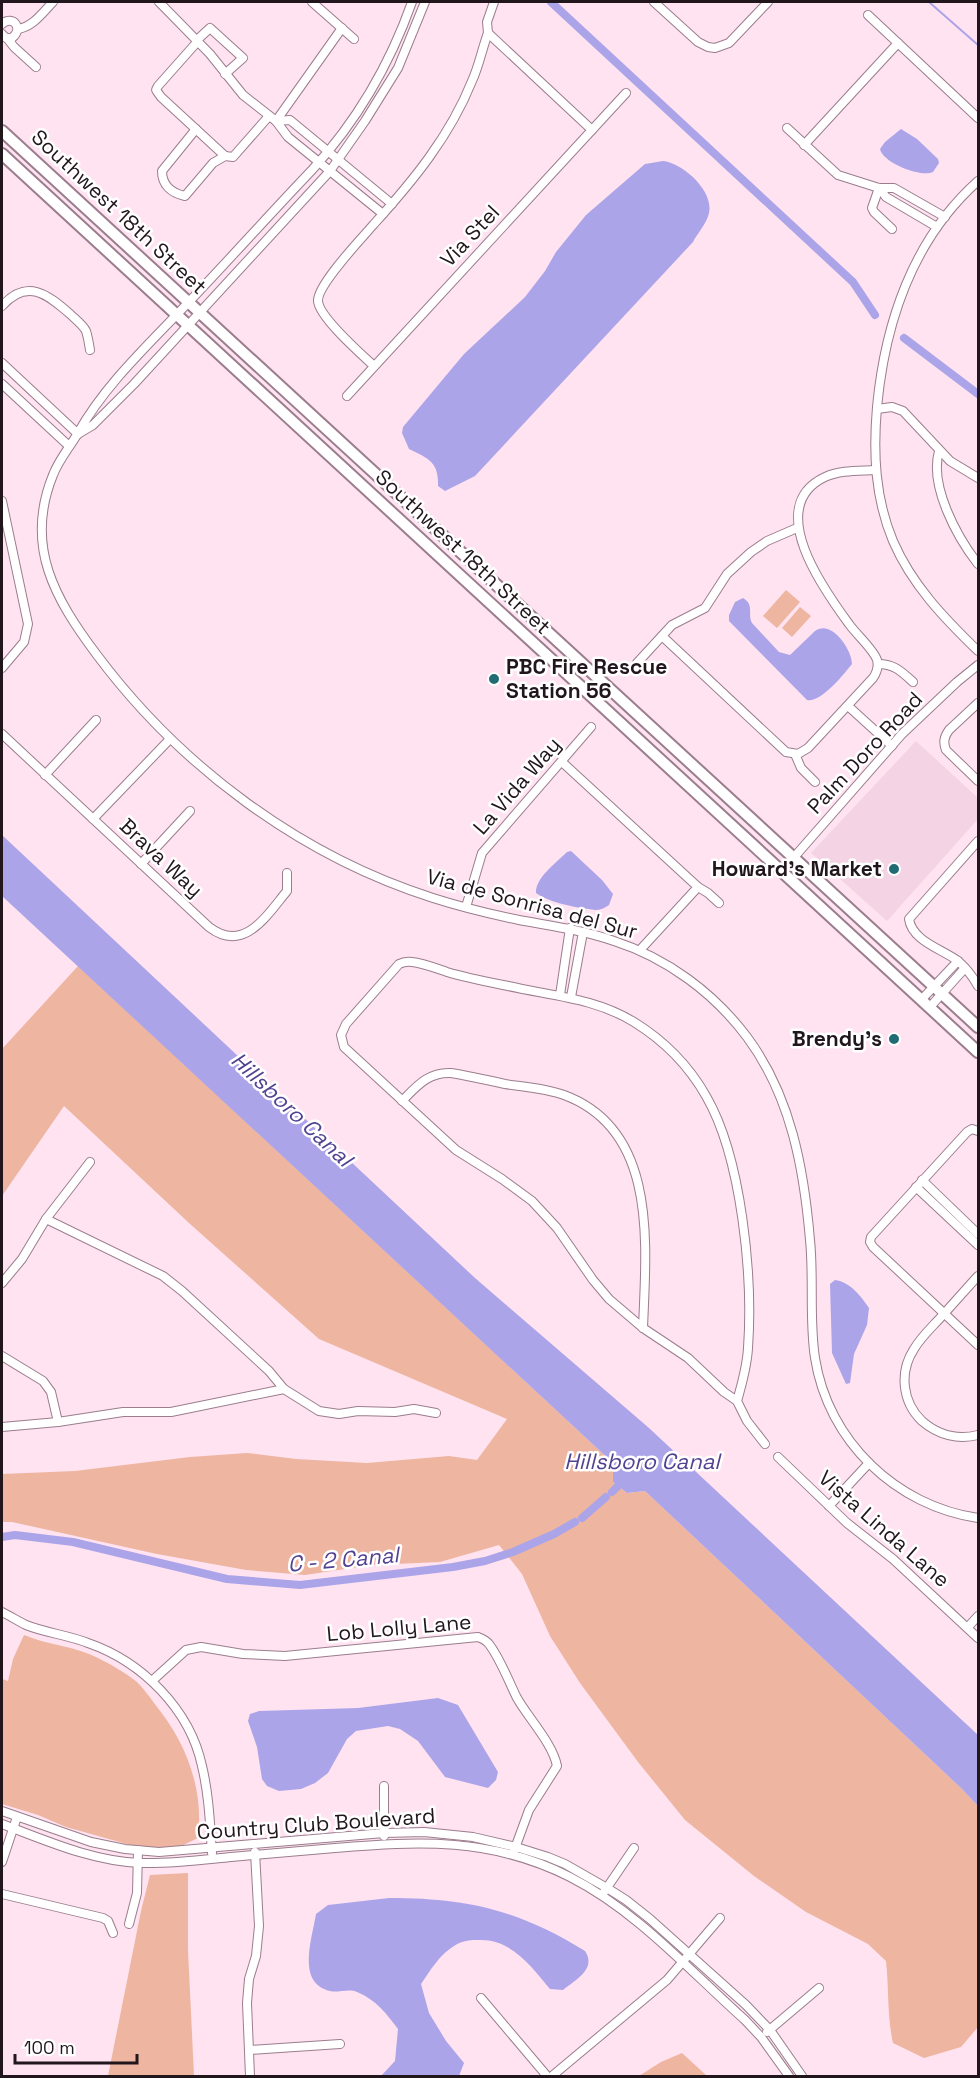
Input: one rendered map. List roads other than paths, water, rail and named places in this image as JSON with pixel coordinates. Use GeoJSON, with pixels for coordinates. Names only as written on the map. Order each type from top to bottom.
{"type":"FeatureCollection","features":[{"type":"Feature","properties":{"kind":"main road","name":"Southwest 18th Street"},"geometry":{"type":"LineString","coordinates":[[2,131],[978,1027]]}},
{"type":"Feature","properties":{"kind":"main road","name":"Southwest 18th Street"},"geometry":{"type":"LineString","coordinates":[[2,154],[978,1052]]}},
{"type":"Feature","properties":{"kind":"street"},"geometry":{"type":"LineString","coordinates":[[18,29],[31,25],[51,2]]}},
{"type":"Feature","properties":{"kind":"street"},"geometry":{"type":"LineString","coordinates":[[312,2],[354,39]]}},
{"type":"Feature","properties":{"kind":"street","name":"Via de Sonrisa del Sur"},"geometry":{"type":"LineString","coordinates":[[412,2],[383,70],[353,117],[320,161],[121,374],[85,418],[54,473],[44,509],[43,547],[50,578],[63,607],[82,635],[114,677],[170,740],[231,791],[297,835],[337,857],[432,898],[489,914],[570,928],[640,950],[690,980],[721,1006],[753,1046],[778,1090],[793,1134],[806,1201],[813,1276],[813,1338],[820,1380],[837,1420],[848,1438],[869,1463],[887,1479],[917,1498],[947,1510],[978,1518]]}},
{"type":"Feature","properties":{"kind":"street","name":"Via de Sonrisa del Sur"},"geometry":{"type":"LineString","coordinates":[[78,434],[93,425],[134,384],[330,171],[398,68],[425,2]]}},
{"type":"Feature","properties":{"kind":"street"},"geometry":{"type":"LineString","coordinates":[[374,366],[321,311],[318,298],[320,291],[339,264],[427,160],[451,126],[473,81],[488,33],[487,22],[494,2]]}},
{"type":"Feature","properties":{"kind":"street"},"geometry":{"type":"LineString","coordinates":[[654,2],[698,42],[715,48],[729,43],[768,2]]}},
{"type":"Feature","properties":{"kind":"street"},"geometry":{"type":"LineString","coordinates":[[164,3],[243,95],[272,118],[288,137],[383,214]]}},
{"type":"Feature","properties":{"kind":"street"},"geometry":{"type":"LineString","coordinates":[[868,15],[978,118]]}},
{"type":"Feature","properties":{"kind":"street"},"geometry":{"type":"LineString","coordinates":[[2,24],[6,20],[11,20],[16,23],[18,29],[16,35],[4,36]]}},
{"type":"Feature","properties":{"kind":"street"},"geometry":{"type":"LineString","coordinates":[[225,74],[243,58],[210,28],[197,40],[156,90],[225,156],[233,157],[272,118],[342,28]]}},
{"type":"Feature","properties":{"kind":"street"},"geometry":{"type":"LineString","coordinates":[[488,33],[592,130]]}},
{"type":"Feature","properties":{"kind":"street"},"geometry":{"type":"LineString","coordinates":[[4,36],[36,67]]}},
{"type":"Feature","properties":{"kind":"street"},"geometry":{"type":"LineString","coordinates":[[804,145],[898,43]]}},
{"type":"Feature","properties":{"kind":"street","name":"Via Stel"},"geometry":{"type":"LineString","coordinates":[[347,396],[626,93]]}},
{"type":"Feature","properties":{"kind":"street"},"geometry":{"type":"LineString","coordinates":[[272,118],[290,120],[392,204]]}},
{"type":"Feature","properties":{"kind":"street"},"geometry":{"type":"LineString","coordinates":[[196,129],[162,171],[164,185],[179,195],[185,196],[213,164],[225,156]]}},
{"type":"Feature","properties":{"kind":"street"},"geometry":{"type":"LineString","coordinates":[[787,129],[838,175],[879,188],[894,188],[945,217]]}},
{"type":"Feature","properties":{"kind":"street"},"geometry":{"type":"LineString","coordinates":[[978,181],[937,227],[917,260],[899,301],[884,356],[874,433],[875,470],[884,515],[895,545],[910,574],[934,606],[978,651]]}},
{"type":"Feature","properties":{"kind":"street"},"geometry":{"type":"LineString","coordinates":[[879,188],[886,197],[937,227]]}},
{"type":"Feature","properties":{"kind":"street"},"geometry":{"type":"LineString","coordinates":[[879,188],[872,208],[892,229]]}},
{"type":"Feature","properties":{"kind":"street"},"geometry":{"type":"LineString","coordinates":[[2,306],[15,295],[26,291],[50,296],[86,330],[90,350]]}},
{"type":"Feature","properties":{"kind":"street"},"geometry":{"type":"LineString","coordinates":[[2,363],[78,434]]}},
{"type":"Feature","properties":{"kind":"street"},"geometry":{"type":"LineString","coordinates":[[2,384],[69,446]]}},
{"type":"Feature","properties":{"kind":"street"},"geometry":{"type":"LineString","coordinates":[[877,409],[892,407],[903,411],[912,418],[939,451],[964,471],[978,478]]}},
{"type":"Feature","properties":{"kind":"street"},"geometry":{"type":"LineString","coordinates":[[939,451],[936,461],[944,502],[961,540],[978,564]]}},
{"type":"Feature","properties":{"kind":"street"},"geometry":{"type":"LineString","coordinates":[[662,636],[786,752],[795,754],[803,752],[873,678],[878,664],[875,656],[853,630],[823,586],[797,528],[797,515],[800,504],[813,484],[823,478],[834,474],[875,470]]}},
{"type":"Feature","properties":{"kind":"street"},"geometry":{"type":"LineString","coordinates":[[2,501],[28,624],[24,642],[2,668]]}},
{"type":"Feature","properties":{"kind":"street"},"geometry":{"type":"LineString","coordinates":[[637,663],[676,622],[705,608],[728,574],[751,552],[767,541],[797,528]]}},
{"type":"Feature","properties":{"kind":"street"},"geometry":{"type":"LineString","coordinates":[[878,664],[895,666],[913,682]]}},
{"type":"Feature","properties":{"kind":"street","name":"Palm Doro Road"},"geometry":{"type":"LineString","coordinates":[[782,871],[892,746],[978,664]]}},
{"type":"Feature","properties":{"kind":"street"},"geometry":{"type":"LineString","coordinates":[[978,703],[949,730],[944,745],[946,750],[978,781]]}},
{"type":"Feature","properties":{"kind":"street"},"geometry":{"type":"LineString","coordinates":[[848,706],[892,746]]}},
{"type":"Feature","properties":{"kind":"street"},"geometry":{"type":"LineString","coordinates":[[45,775],[96,720]]}},
{"type":"Feature","properties":{"kind":"street","name":"La Vida Way"},"geometry":{"type":"LineString","coordinates":[[466,907],[482,853],[591,727]]}},
{"type":"Feature","properties":{"kind":"street","name":"Brava Way"},"geometry":{"type":"LineString","coordinates":[[2,734],[219,934],[231,936],[248,933],[258,925],[287,891],[287,873]]}},
{"type":"Feature","properties":{"kind":"street"},"geometry":{"type":"LineString","coordinates":[[93,819],[170,740]]}},
{"type":"Feature","properties":{"kind":"street"},"geometry":{"type":"LineString","coordinates":[[795,754],[801,768],[815,782]]}},
{"type":"Feature","properties":{"kind":"street"},"geometry":{"type":"LineString","coordinates":[[562,762],[718,903]]}},
{"type":"Feature","properties":{"kind":"street"},"geometry":{"type":"LineString","coordinates":[[141,864],[190,812]]}},
{"type":"Feature","properties":{"kind":"street"},"geometry":{"type":"LineString","coordinates":[[978,841],[909,919],[910,925],[930,945],[958,961],[978,986]]}},
{"type":"Feature","properties":{"kind":"street"},"geometry":{"type":"LineString","coordinates":[[640,950],[698,887]]}},
{"type":"Feature","properties":{"kind":"street"},"geometry":{"type":"LineString","coordinates":[[560,995],[570,928]]}},
{"type":"Feature","properties":{"kind":"street"},"geometry":{"type":"LineString","coordinates":[[571,997],[583,932]]}},
{"type":"Feature","properties":{"kind":"street"},"geometry":{"type":"LineString","coordinates":[[737,1401],[748,1348],[747,1267],[734,1175],[726,1142],[716,1114],[693,1076],[679,1059],[651,1034],[613,1011],[571,997],[476,979],[411,961],[399,964],[346,1024],[341,1035],[348,1051],[456,1150],[532,1201],[557,1228],[609,1299],[643,1328],[688,1358],[724,1392],[737,1401],[747,1421],[765,1444]]}},
{"type":"Feature","properties":{"kind":"street"},"geometry":{"type":"LineString","coordinates":[[938,990],[958,961]]}},
{"type":"Feature","properties":{"kind":"street"},"geometry":{"type":"LineString","coordinates":[[926,1003],[965,968]]}},
{"type":"Feature","properties":{"kind":"street"},"geometry":{"type":"LineString","coordinates":[[402,1101],[424,1079],[451,1073],[562,1094],[600,1115],[620,1138],[631,1158],[637,1179],[645,1238],[643,1328]]}},
{"type":"Feature","properties":{"kind":"street"},"geometry":{"type":"LineString","coordinates":[[975,1130],[967,1132],[871,1237],[870,1242],[978,1345]]}},
{"type":"Feature","properties":{"kind":"street"},"geometry":{"type":"LineString","coordinates":[[2,1283],[22,1259],[46,1219],[90,1162]]}},
{"type":"Feature","properties":{"kind":"street"},"geometry":{"type":"LineString","coordinates":[[922,1180],[978,1234]]}},
{"type":"Feature","properties":{"kind":"street"},"geometry":{"type":"LineString","coordinates":[[916,1187],[978,1245]]}},
{"type":"Feature","properties":{"kind":"street"},"geometry":{"type":"LineString","coordinates":[[46,1219],[163,1276],[268,1371],[284,1389],[320,1411],[339,1414],[414,1409],[436,1413]]}},
{"type":"Feature","properties":{"kind":"street"},"geometry":{"type":"LineString","coordinates":[[978,1276],[918,1343],[910,1355],[905,1374],[906,1394],[914,1412],[934,1430],[957,1437],[978,1435]]}},
{"type":"Feature","properties":{"kind":"street"},"geometry":{"type":"LineString","coordinates":[[2,1356],[43,1381],[51,1392],[58,1422]]}},
{"type":"Feature","properties":{"kind":"street"},"geometry":{"type":"LineString","coordinates":[[2,1427],[58,1422],[123,1412],[171,1412],[284,1389]]}},
{"type":"Feature","properties":{"kind":"street","name":"Vista Linda Lane"},"geometry":{"type":"LineString","coordinates":[[778,1457],[858,1532],[893,1558],[978,1638]]}},
{"type":"Feature","properties":{"kind":"street"},"geometry":{"type":"LineString","coordinates":[[829,1506],[869,1463]]}},
{"type":"Feature","properties":{"kind":"street"},"geometry":{"type":"LineString","coordinates":[[2,1612],[27,1625],[89,1643],[120,1657],[153,1680],[189,1727],[202,1765],[213,1859]]}},
{"type":"Feature","properties":{"kind":"street"},"geometry":{"type":"LineString","coordinates":[[968,1627],[978,1616]]}},
{"type":"Feature","properties":{"kind":"street","name":"Lob Lolly Lane"},"geometry":{"type":"LineString","coordinates":[[153,1680],[186,1650],[201,1647],[243,1654],[285,1656],[478,1637],[487,1641],[518,1699],[555,1754],[557,1766],[529,1810],[512,1855]]}},
{"type":"Feature","properties":{"kind":"street"},"geometry":{"type":"LineString","coordinates":[[384,1786],[385,1844]]}},
{"type":"Feature","properties":{"kind":"street","name":"Country Club Boulevard"},"geometry":{"type":"LineString","coordinates":[[2,1810],[91,1842],[138,1850],[169,1852],[384,1833],[442,1833],[516,1846],[565,1864],[626,1900],[650,1919],[746,2005],[770,2030],[802,2076]]}},
{"type":"Feature","properties":{"kind":"street"},"geometry":{"type":"LineString","coordinates":[[2,1862],[18,1817]]}},
{"type":"Feature","properties":{"kind":"street","name":"Country Club Boulevard"},"geometry":{"type":"LineString","coordinates":[[2,1824],[88,1855],[138,1863],[167,1863],[432,1842],[512,1855],[568,1876],[643,1926],[761,2037],[789,2076]]}},
{"type":"Feature","properties":{"kind":"street"},"geometry":{"type":"LineString","coordinates":[[250,2076],[247,2003],[259,1926],[255,1844]]}},
{"type":"Feature","properties":{"kind":"street"},"geometry":{"type":"LineString","coordinates":[[601,1896],[634,1848]]}},
{"type":"Feature","properties":{"kind":"street"},"geometry":{"type":"LineString","coordinates":[[129,1924],[137,1893],[138,1850]]}},
{"type":"Feature","properties":{"kind":"street"},"geometry":{"type":"LineString","coordinates":[[2,1894],[103,1918],[108,1922],[113,1933]]}},
{"type":"Feature","properties":{"kind":"street"},"geometry":{"type":"LineString","coordinates":[[552,2076],[667,1980],[720,1918]]}},
{"type":"Feature","properties":{"kind":"street"},"geometry":{"type":"LineString","coordinates":[[761,2037],[819,1988]]}},
{"type":"Feature","properties":{"kind":"street"},"geometry":{"type":"LineString","coordinates":[[481,1998],[547,2076]]}},
{"type":"Feature","properties":{"kind":"street"},"geometry":{"type":"LineString","coordinates":[[249,2050],[340,2044]]}},
{"type":"Feature","properties":{"kind":"water"},"geometry":{"type":"Polygon","coordinates":[[[901,129],[917,139],[938,159],[939,163],[933,172],[920,173],[903,168],[883,154],[880,149],[885,142],[901,129]]]}},
{"type":"Feature","properties":{"kind":"water"},"geometry":{"type":"Polygon","coordinates":[[[663,161],[688,173],[702,187],[707,196],[708,217],[693,242],[475,476],[445,491],[438,486],[436,471],[431,462],[409,449],[402,433],[403,427],[464,354],[525,297],[556,252],[586,215],[645,164],[663,161]]]}},
{"type":"Feature","properties":{"kind":"water"},"geometry":{"type":"Polygon","coordinates":[[[743,598],[749,604],[752,623],[779,652],[790,655],[815,631],[821,628],[828,629],[840,637],[845,644],[852,664],[825,693],[813,700],[807,700],[729,621],[729,615],[735,602],[743,598]]]}},
{"type":"Feature","properties":{"kind":"water","name":"Hillsboro Canal"},"geometry":{"type":"Polygon","coordinates":[[[2,835],[475,1278],[649,1428],[978,1735],[978,1806],[645,1491],[627,1493],[613,1482],[613,1463],[2,896],[2,835]]]}},
{"type":"Feature","properties":{"kind":"water"},"geometry":{"type":"Polygon","coordinates":[[[571,851],[602,880],[613,894],[609,905],[597,910],[581,908],[556,902],[536,893],[543,876],[567,852],[571,851]]]}},
{"type":"Feature","properties":{"kind":"water"},"geometry":{"type":"Polygon","coordinates":[[[835,1280],[859,1294],[869,1308],[867,1325],[854,1354],[850,1383],[846,1384],[832,1353],[830,1284],[835,1280]]]}},
{"type":"Feature","properties":{"kind":"water"},"geometry":{"type":"Polygon","coordinates":[[[438,1698],[458,1705],[498,1772],[496,1780],[488,1788],[445,1777],[418,1741],[400,1729],[388,1726],[356,1731],[347,1739],[328,1773],[315,1783],[301,1789],[279,1791],[267,1786],[262,1779],[257,1747],[248,1721],[250,1714],[259,1711],[358,1708],[438,1698]]]}},
{"type":"Feature","properties":{"kind":"water"},"geometry":{"type":"Polygon","coordinates":[[[389,1898],[468,1904],[515,1916],[538,1925],[585,1951],[588,1957],[586,1969],[563,1990],[550,1989],[520,1956],[502,1945],[481,1940],[457,1944],[440,1958],[421,1984],[429,2013],[446,2041],[464,2063],[459,2076],[381,2076],[395,2061],[398,2029],[380,2008],[363,1995],[351,1990],[330,1991],[319,1986],[313,1979],[309,1959],[316,1914],[328,1905],[389,1898]]]}},
{"type":"Feature","properties":{"kind":"waterway"},"geometry":{"type":"LineString","coordinates":[[551,2],[853,282],[875,315]]}},
{"type":"Feature","properties":{"kind":"waterway"},"geometry":{"type":"LineString","coordinates":[[929,2],[978,45]]}},
{"type":"Feature","properties":{"kind":"waterway"},"geometry":{"type":"LineString","coordinates":[[904,338],[978,394]]}},
{"type":"Feature","properties":{"kind":"waterway"},"geometry":{"type":"LineString","coordinates":[[612,1492],[624,1480]]}},
{"type":"Feature","properties":{"kind":"waterway","name":"C - 2 Canal"},"geometry":{"type":"LineString","coordinates":[[582,1518],[606,1497]]}},
{"type":"Feature","properties":{"kind":"waterway","name":"C - 2 Canal"},"geometry":{"type":"LineString","coordinates":[[2,1537],[15,1535],[73,1542],[227,1579],[300,1585],[453,1567],[485,1561],[513,1552],[575,1522]]}},
{"type":"Feature","properties":{"kind":"place","name":"PBC Fire Rescue Station 56"},"geometry":{"type":"Point","coordinates":[494,679]}},
{"type":"Feature","properties":{"kind":"place","name":"Howard's Market"},"geometry":{"type":"Point","coordinates":[894,869]}},
{"type":"Feature","properties":{"kind":"place","name":"Brendy's"},"geometry":{"type":"Point","coordinates":[894,1039]}}]}
